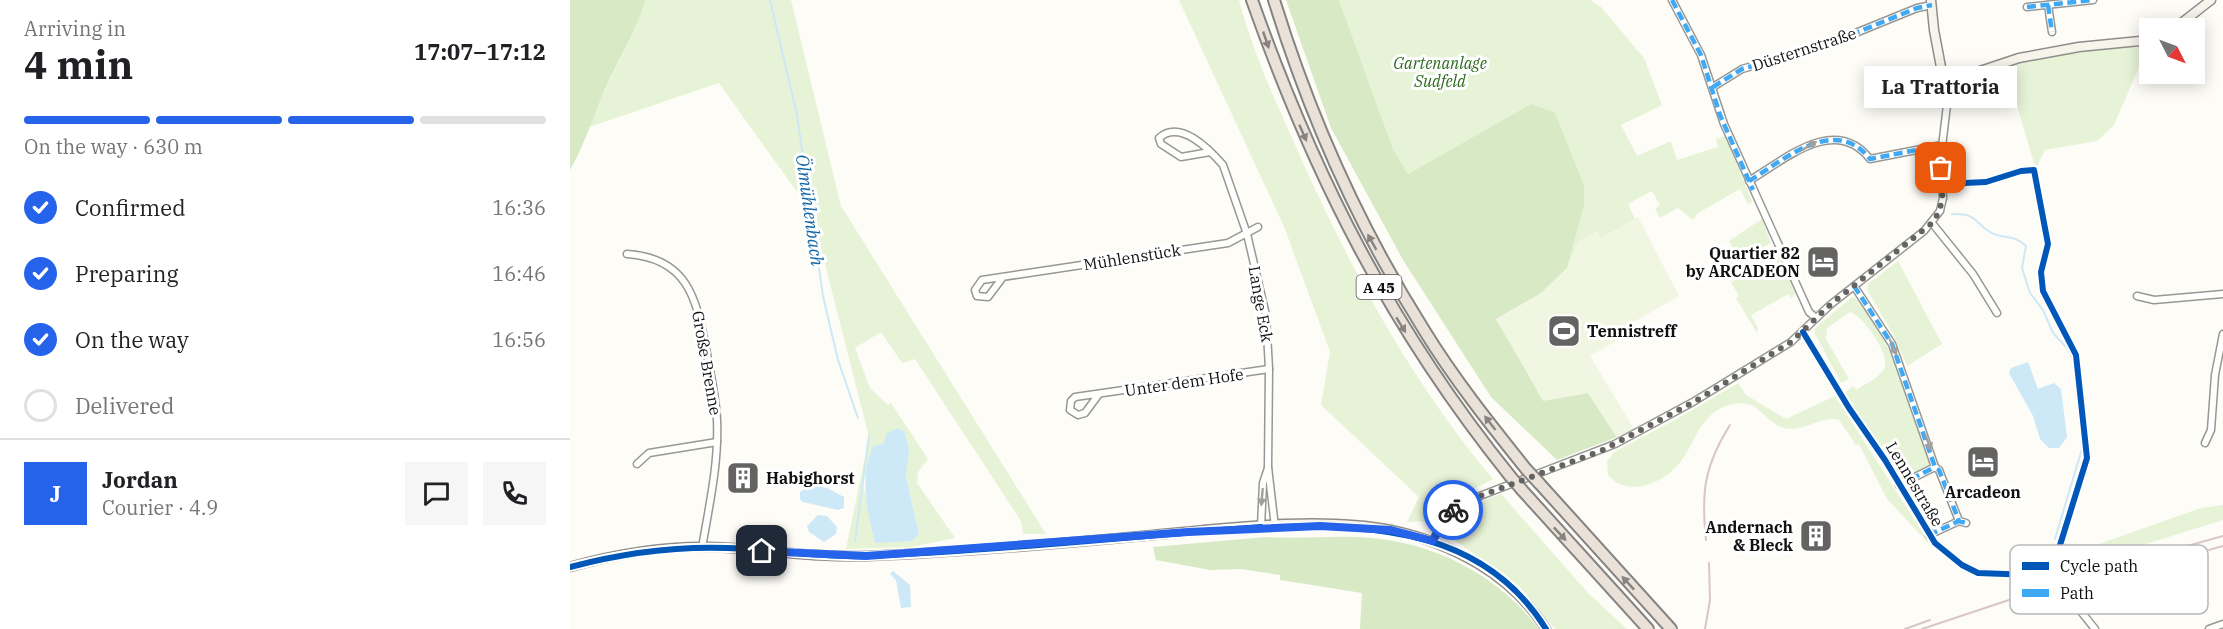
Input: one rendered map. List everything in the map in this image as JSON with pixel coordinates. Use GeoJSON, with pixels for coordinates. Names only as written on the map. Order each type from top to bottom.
{"type":"FeatureCollection","features":[{"type":"Feature","properties":{"kind":"highway","name":"A 45"},"geometry":{"type":"LineString","coordinates":[[1252,0],[1294,115],[1338,210],[1372,275],[1442,387],[1510,476],[1648,629]]}},
{"type":"Feature","properties":{"kind":"highway","name":"A 45"},"geometry":{"type":"LineString","coordinates":[[1274,0],[1297,74],[1320,131],[1370,238],[1424,331],[1465,391],[1526,469],[1669,627]]}},
{"type":"Feature","properties":{"kind":"street"},"geometry":{"type":"LineString","coordinates":[[1672,0],[1697,46],[1713,87],[1720,115],[1749,181],[1801,295],[1816,318]]}},
{"type":"Feature","properties":{"kind":"street"},"geometry":{"type":"LineString","coordinates":[[2027,8],[2093,0]]}},
{"type":"Feature","properties":{"kind":"street"},"geometry":{"type":"LineString","coordinates":[[2188,18],[2211,0]]}},
{"type":"Feature","properties":{"kind":"street"},"geometry":{"type":"LineString","coordinates":[[1433,541],[1444,518],[1459,504],[1629,438],[1765,359],[1803,332],[1816,318],[1932,223],[1942,205],[1941,145],[1947,105],[1931,2]]}},
{"type":"Feature","properties":{"kind":"street","name":"Düsternstraße"},"geometry":{"type":"LineString","coordinates":[[1713,87],[1742,69],[1826,45],[1931,2]]}},
{"type":"Feature","properties":{"kind":"street"},"geometry":{"type":"LineString","coordinates":[[2048,5],[2052,32]]}},
{"type":"Feature","properties":{"kind":"street"},"geometry":{"type":"LineString","coordinates":[[1944,83],[2019,58],[2079,47],[2139,41]]}},
{"type":"Feature","properties":{"kind":"street","name":"Lange Eck"},"geometry":{"type":"LineString","coordinates":[[1209,152],[1181,157],[1161,144],[1159,138],[1176,131],[1185,133],[1209,152],[1223,165],[1247,234],[1266,315],[1269,369],[1268,467],[1275,527]]}},
{"type":"Feature","properties":{"kind":"street"},"geometry":{"type":"LineString","coordinates":[[1749,181],[1814,143],[1827,138],[1847,142],[1870,159],[1941,145]]}},
{"type":"Feature","properties":{"kind":"street","name":"Lennestraße"},"geometry":{"type":"LineString","coordinates":[[1943,184],[1986,182],[2021,171],[2034,170],[2048,244],[2041,272],[2043,291],[2076,355],[2087,458],[2060,545]]}},
{"type":"Feature","properties":{"kind":"street"},"geometry":{"type":"LineString","coordinates":[[1932,223],[1973,274],[1997,313]]}},
{"type":"Feature","properties":{"kind":"street","name":"Mühlenstück"},"geometry":{"type":"LineString","coordinates":[[1003,277],[988,297],[977,296],[975,290],[982,280],[1228,243],[1258,227]]}},
{"type":"Feature","properties":{"kind":"street","name":"Große Brenne"},"geometry":{"type":"LineString","coordinates":[[627,254],[648,255],[678,272],[691,290],[699,309],[714,392],[717,442],[702,548]]}},
{"type":"Feature","properties":{"kind":"street","name":"Lennestraße"},"geometry":{"type":"LineString","coordinates":[[1854,286],[1892,344],[1935,467],[1939,470],[1963,522],[1929,535]]}},
{"type":"Feature","properties":{"kind":"street"},"geometry":{"type":"LineString","coordinates":[[2137,296],[2154,300],[2223,294]]}},
{"type":"Feature","properties":{"kind":"street","name":"Lennestraße"},"geometry":{"type":"LineString","coordinates":[[1803,332],[1929,535],[1946,553],[1978,573],[2010,574]]}},
{"type":"Feature","properties":{"kind":"street"},"geometry":{"type":"LineString","coordinates":[[2205,443],[2211,430],[2215,375],[2223,334]]}},
{"type":"Feature","properties":{"kind":"street","name":"Unter dem Hofe"},"geometry":{"type":"LineString","coordinates":[[1099,394],[1085,413],[1078,415],[1071,410],[1071,401],[1075,397],[1269,369]]}},
{"type":"Feature","properties":{"kind":"street"},"geometry":{"type":"LineString","coordinates":[[636,464],[649,453],[717,442]]}},
{"type":"Feature","properties":{"kind":"street","name":"Lange Eck"},"geometry":{"type":"LineString","coordinates":[[1261,527],[1263,483],[1268,467]]}},
{"type":"Feature","properties":{"kind":"street","name":"Lennestraße"},"geometry":{"type":"LineString","coordinates":[[1899,485],[1935,467]]}},
{"type":"Feature","properties":{"kind":"street"},"geometry":{"type":"LineString","coordinates":[[570,567],[640,551],[702,548],[866,556],[1261,527],[1364,527],[1391,530],[1433,541],[1457,551],[1504,582],[1527,604],[1546,629]]}},
{"type":"Feature","properties":{"kind":"street"},"geometry":{"type":"LineString","coordinates":[[2083,614],[2096,629]]}},
{"type":"Feature","properties":{"kind":"street"},"geometry":{"type":"LineString","coordinates":[[2209,629],[2223,624]]}},
{"type":"Feature","properties":{"kind":"green space"},"geometry":{"type":"Polygon","coordinates":[[[570,0],[646,0],[570,170],[570,0]]]}},
{"type":"Feature","properties":{"kind":"green space"},"geometry":{"type":"Polygon","coordinates":[[[646,0],[791,0],[841,206],[1046,534],[1023,534],[1021,521],[915,359],[902,363],[881,332],[855,348],[870,388],[888,405],[891,403],[928,459],[918,472],[917,483],[955,538],[911,547],[846,549],[869,437],[812,213],[719,83],[589,127],[646,0]],[[887,440],[883,444],[873,446],[863,485],[876,543],[919,534],[906,477],[907,454],[887,440]]]}},
{"type":"Feature","properties":{"kind":"green space"},"geometry":{"type":"Polygon","coordinates":[[[1179,0],[1239,0],[1252,42],[1277,104],[1323,207],[1365,289],[1437,406],[1493,479],[1449,501],[1435,513],[1430,521],[1407,522],[1419,497],[1321,405],[1330,352],[1285,229],[1179,0]]]}},
{"type":"Feature","properties":{"kind":"green space"},"geometry":{"type":"Polygon","coordinates":[[[1286,0],[1339,0],[1393,149],[1408,174],[1531,104],[1555,113],[1584,185],[1584,206],[1567,268],[1540,294],[1496,319],[1588,393],[1617,437],[1557,460],[1491,397],[1403,260],[1331,128],[1286,0]]]}},
{"type":"Feature","properties":{"kind":"green space","name":"Gartenanlage Sudfeld"},"geometry":{"type":"Polygon","coordinates":[[[1339,0],[1590,0],[1600,6],[1644,58],[1662,105],[1621,125],[1637,156],[1671,141],[1677,160],[1718,147],[1716,139],[1726,136],[1752,202],[1748,204],[1740,189],[1698,213],[1693,220],[1678,208],[1660,218],[1655,209],[1660,205],[1652,191],[1628,204],[1635,219],[1601,238],[1579,241],[1567,268],[1584,206],[1531,104],[1408,174],[1393,149],[1339,0]]]}},
{"type":"Feature","properties":{"kind":"green space"},"geometry":{"type":"Polygon","coordinates":[[[2139,45],[2139,67],[2114,125],[2097,141],[2045,150],[2037,166],[2034,163],[2006,69],[2030,59],[2139,45]]]}},
{"type":"Feature","properties":{"kind":"green space","name":"Tennistreff"},"geometry":{"type":"Polygon","coordinates":[[[1638,217],[1679,296],[1625,327],[1628,334],[1590,356],[1634,429],[1617,437],[1588,393],[1543,401],[1496,319],[1540,294],[1567,268],[1579,241],[1597,231],[1602,238],[1638,217]]]}},
{"type":"Feature","properties":{"kind":"green space"},"geometry":{"type":"Polygon","coordinates":[[[1762,219],[1771,243],[1740,260],[1729,241],[1762,219]]]}},
{"type":"Feature","properties":{"kind":"green space"},"geometry":{"type":"Polygon","coordinates":[[[1775,250],[1796,294],[1791,298],[1788,294],[1751,315],[1758,328],[1757,333],[1736,298],[1739,296],[1731,282],[1759,266],[1756,261],[1775,250]]]}},
{"type":"Feature","properties":{"kind":"green space"},"geometry":{"type":"Polygon","coordinates":[[[1898,261],[1942,344],[1907,366],[1893,334],[1867,290],[1868,284],[1898,261]]]}},
{"type":"Feature","properties":{"kind":"green space"},"geometry":{"type":"Polygon","coordinates":[[[1852,297],[1863,305],[1886,344],[1931,459],[1930,468],[1907,477],[1898,476],[1845,393],[1853,386],[1856,390],[1868,383],[1883,370],[1885,360],[1874,336],[1862,320],[1850,312],[1827,328],[1826,339],[1849,379],[1841,383],[1815,334],[1815,328],[1852,297]]]}},
{"type":"Feature","properties":{"kind":"green space"},"geometry":{"type":"Polygon","coordinates":[[[1738,383],[1746,395],[1786,419],[1835,396],[1932,547],[1887,499],[1859,444],[1856,445],[1839,420],[1835,419],[1788,429],[1774,423],[1753,406],[1739,403],[1729,405],[1710,415],[1677,466],[1662,479],[1633,487],[1615,482],[1608,475],[1607,462],[1614,452],[1738,383]]]}},
{"type":"Feature","properties":{"kind":"green space"},"geometry":{"type":"Polygon","coordinates":[[[1501,494],[1589,594],[1627,629],[1555,629],[1519,586],[1457,542],[1453,535],[1455,526],[1464,513],[1477,504],[1501,494]]]}},
{"type":"Feature","properties":{"kind":"green space"},"geometry":{"type":"Polygon","coordinates":[[[2223,505],[2223,520],[2143,545],[2063,544],[2099,544],[2201,508],[2223,505]]]}},
{"type":"Feature","properties":{"kind":"green space"},"geometry":{"type":"Polygon","coordinates":[[[1266,537],[1383,539],[1435,552],[1482,576],[1503,591],[1539,629],[1360,629],[1362,593],[1280,580],[1280,575],[1241,569],[1210,570],[1156,560],[1153,547],[1266,537]]]}},
{"type":"Feature","properties":{"kind":"water"},"geometry":{"type":"Polygon","coordinates":[[[2028,362],[2038,389],[2054,383],[2061,389],[2067,437],[2059,448],[2049,448],[2040,439],[2033,416],[2009,373],[2011,368],[2028,362]]]}},
{"type":"Feature","properties":{"kind":"water"},"geometry":{"type":"Polygon","coordinates":[[[898,428],[904,431],[909,449],[906,477],[919,534],[911,541],[875,543],[866,494],[866,472],[873,446],[883,444],[887,433],[898,428]]]}},
{"type":"Feature","properties":{"kind":"water"},"geometry":{"type":"Polygon","coordinates":[[[811,485],[827,488],[844,497],[844,508],[838,510],[803,502],[800,499],[800,492],[811,485]]]}},
{"type":"Feature","properties":{"kind":"water"},"geometry":{"type":"Polygon","coordinates":[[[818,515],[827,516],[837,527],[836,534],[824,542],[809,532],[807,526],[818,515]]]}},
{"type":"Feature","properties":{"kind":"water"},"geometry":{"type":"Polygon","coordinates":[[[893,571],[910,585],[911,607],[901,608],[896,580],[890,574],[893,571]]]}},
{"type":"Feature","properties":{"kind":"waterway","name":"Ölmühlenbach"},"geometry":{"type":"LineString","coordinates":[[770,0],[797,115],[823,296],[838,360],[858,418]]}},
{"type":"Feature","properties":{"kind":"waterway"},"geometry":{"type":"LineString","coordinates":[[1952,214],[1970,216],[1994,234],[2017,239],[2026,246],[2022,268],[2030,293],[2043,310],[2053,333],[2068,349],[2075,364]]}},
{"type":"Feature","properties":{"kind":"waterway"},"geometry":{"type":"LineString","coordinates":[[2055,539],[2082,449],[2080,421]]}},
{"type":"Feature","properties":{"kind":"waterway","name":"Ölmühlenbach"},"geometry":{"type":"LineString","coordinates":[[855,541],[869,436]]}},
{"type":"Feature","properties":{"kind":"railway"},"geometry":{"type":"LineString","coordinates":[[1706,540],[1704,508],[1706,480],[1721,440],[1730,425]]}},
{"type":"Feature","properties":{"kind":"railway"},"geometry":{"type":"LineString","coordinates":[[2191,545],[2223,536]]}},
{"type":"Feature","properties":{"kind":"railway"},"geometry":{"type":"LineString","coordinates":[[2208,550],[2223,546]]}},
{"type":"Feature","properties":{"kind":"railway"},"geometry":{"type":"LineString","coordinates":[[1705,629],[1710,600],[1709,563]]}},
{"type":"Feature","properties":{"kind":"railway"},"geometry":{"type":"LineString","coordinates":[[1922,629],[2010,600]]}},
{"type":"Feature","properties":{"kind":"railway"},"geometry":{"type":"LineString","coordinates":[[1905,629],[1930,620]]}},
{"type":"Feature","properties":{"kind":"marked path"},"geometry":{"type":"LineString","coordinates":[[1672,0],[1701,55],[1720,115],[1753,190]]}},
{"type":"Feature","properties":{"kind":"marked path"},"geometry":{"type":"LineString","coordinates":[[2027,7],[2093,0]]}},
{"type":"Feature","properties":{"kind":"marked path"},"geometry":{"type":"LineString","coordinates":[[1713,87],[1742,69],[1826,45],[1917,8],[1932,5]]}},
{"type":"Feature","properties":{"kind":"marked path"},"geometry":{"type":"LineString","coordinates":[[2048,5],[2052,32]]}},
{"type":"Feature","properties":{"kind":"marked path"},"geometry":{"type":"LineString","coordinates":[[1749,181],[1793,153],[1826,141],[1841,140],[1856,146],[1870,159],[1942,145]]}},
{"type":"Feature","properties":{"kind":"marked path"},"geometry":{"type":"LineString","coordinates":[[1854,286],[1892,344],[1935,467],[1939,470],[1959,521],[1966,523]]}},
{"type":"Feature","properties":{"kind":"marked path"},"geometry":{"type":"LineString","coordinates":[[1899,485],[1935,467]]}},
{"type":"Feature","properties":{"kind":"marked path"},"geometry":{"type":"LineString","coordinates":[[1929,535],[1959,521]]}},
{"type":"Feature","properties":{"kind":"cycle path"},"geometry":{"type":"LineString","coordinates":[[1943,184],[1986,182],[2021,171],[2034,170],[2048,244],[2041,272],[2043,291],[2076,355],[2087,458],[2060,545]]}},
{"type":"Feature","properties":{"kind":"cycle path"},"geometry":{"type":"LineString","coordinates":[[1803,332],[1935,543],[1962,565],[1978,573],[2010,574]]}},
{"type":"Feature","properties":{"kind":"cycle path"},"geometry":{"type":"LineString","coordinates":[[570,567],[628,554],[667,549],[745,549],[832,556],[867,556],[1015,547],[1261,527]]}},
{"type":"Feature","properties":{"kind":"cycle path"},"geometry":{"type":"LineString","coordinates":[[1275,527],[1352,528],[1390,532],[1426,540],[1461,553],[1492,571],[1521,596],[1546,629]]}},
{"type":"Feature","properties":{"kind":"way so far"},"geometry":{"type":"LineString","coordinates":[[1453,510],[1459,504],[1591,455],[1629,438],[1779,351],[1803,332],[1830,305],[1910,243],[1932,223],[1942,205],[1941,168]]}},
{"type":"Feature","properties":{"kind":"place","name":"La Trattoria"},"geometry":{"type":"Point","coordinates":[1941,168]}},
{"type":"Feature","properties":{"kind":"place","name":"Quartier 82 by ARCADEON"},"geometry":{"type":"Point","coordinates":[1823,262]}},
{"type":"Feature","properties":{"kind":"place","name":"Tennistreff"},"geometry":{"type":"Point","coordinates":[1564,331]}},
{"type":"Feature","properties":{"kind":"place","name":"Arcadeon"},"geometry":{"type":"Point","coordinates":[1983,462]}},
{"type":"Feature","properties":{"kind":"place","name":"Habighorst"},"geometry":{"type":"Point","coordinates":[743,478]}},
{"type":"Feature","properties":{"kind":"place","name":"Andernach & Bleck"},"geometry":{"type":"Point","coordinates":[1816,536]}},
{"type":"Feature","properties":{"kind":"route"},"geometry":{"type":"LineString","coordinates":[[762,551],[866,556],[1261,527],[1320,526],[1391,530],[1433,541],[1444,518],[1453,510]]}}]}
